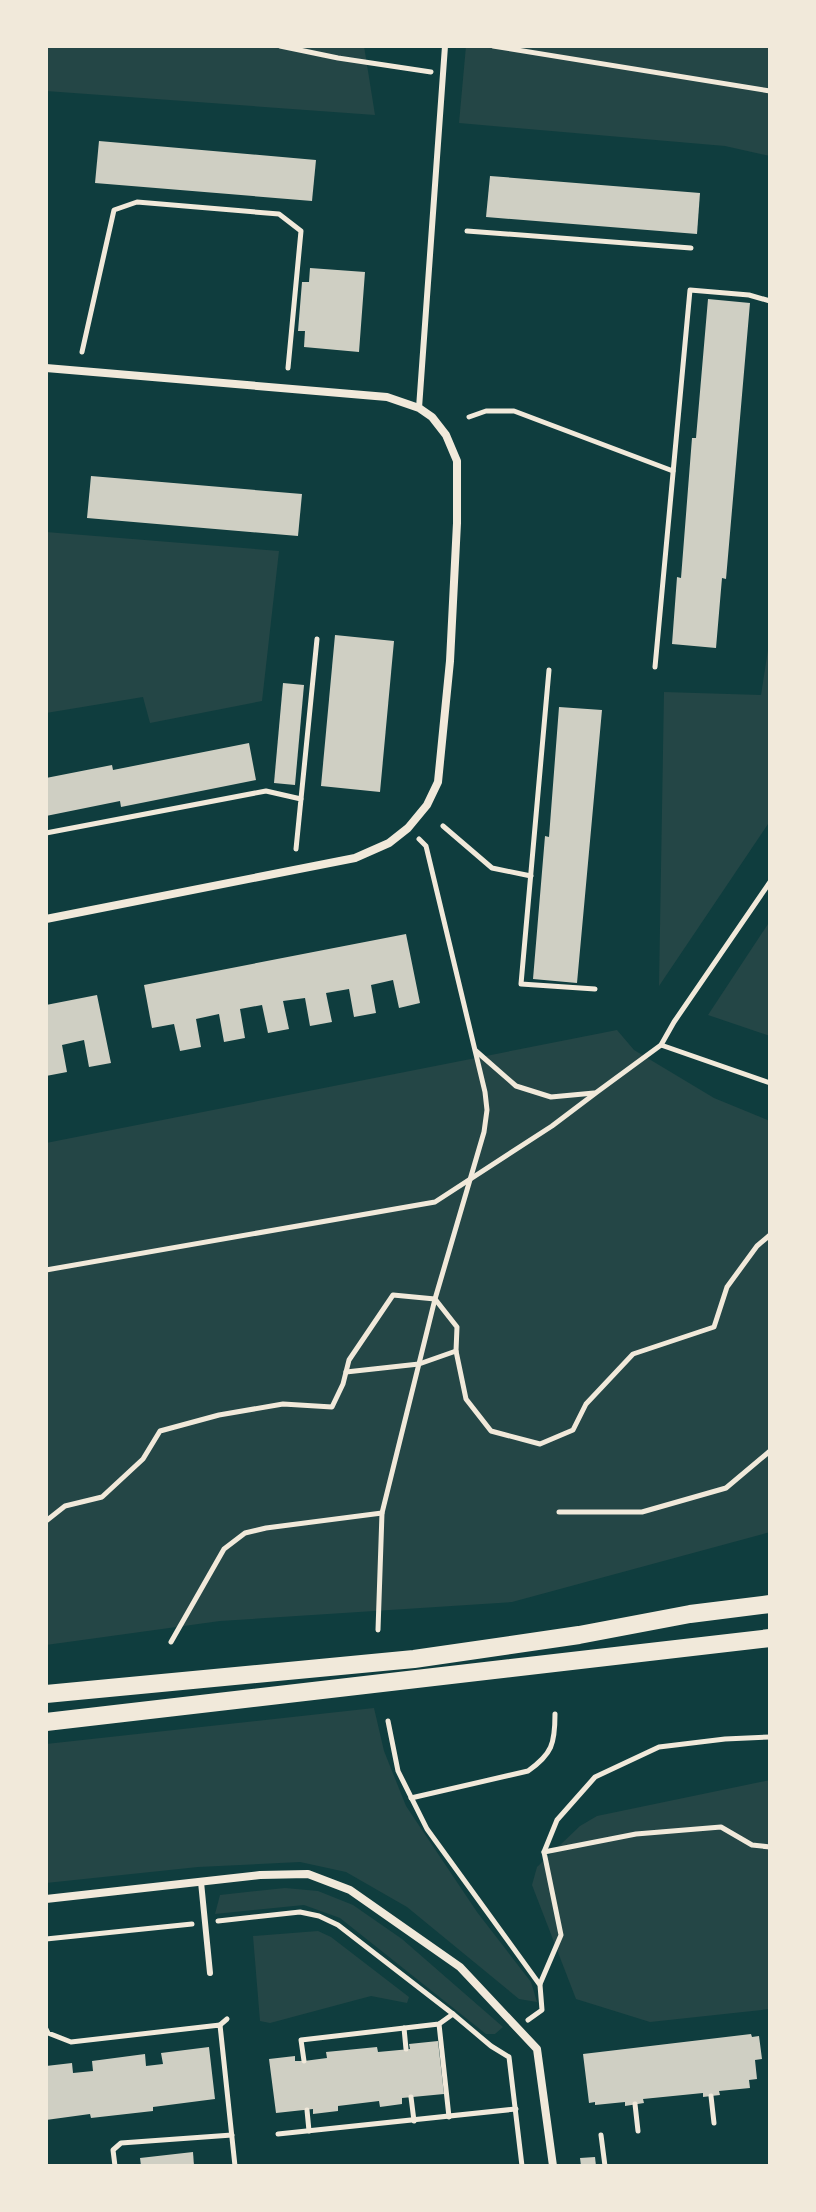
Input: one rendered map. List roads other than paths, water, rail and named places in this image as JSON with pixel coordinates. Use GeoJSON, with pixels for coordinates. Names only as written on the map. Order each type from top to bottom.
{"type":"FeatureCollection","features":[{"type":"Feature","properties":{"kind":"main road"},"geometry":{"type":"LineString","coordinates":[[46,1694],[414,1659],[770,1604]]}},
{"type":"Feature","properties":{"kind":"main road"},"geometry":{"type":"LineString","coordinates":[[46,1722],[770,1638]]}},
{"type":"Feature","properties":{"kind":"street"},"geometry":{"type":"LineString","coordinates":[[46,368],[387,397],[419,408],[432,417],[446,435],[457,461],[453,606],[438,782],[427,805],[408,828],[389,843],[355,858],[46,919]]}},
{"type":"Feature","properties":{"kind":"street"},"geometry":{"type":"LineString","coordinates":[[46,1899],[260,1875],[308,1874],[350,1890],[460,1967],[537,2049],[553,2166]]}},
{"type":"Feature","properties":{"kind":"lane"},"geometry":{"type":"LineString","coordinates":[[419,408],[445,46]]}},
{"type":"Feature","properties":{"kind":"lane"},"geometry":{"type":"LineString","coordinates":[[201,1882],[210,1973]]}}]}
